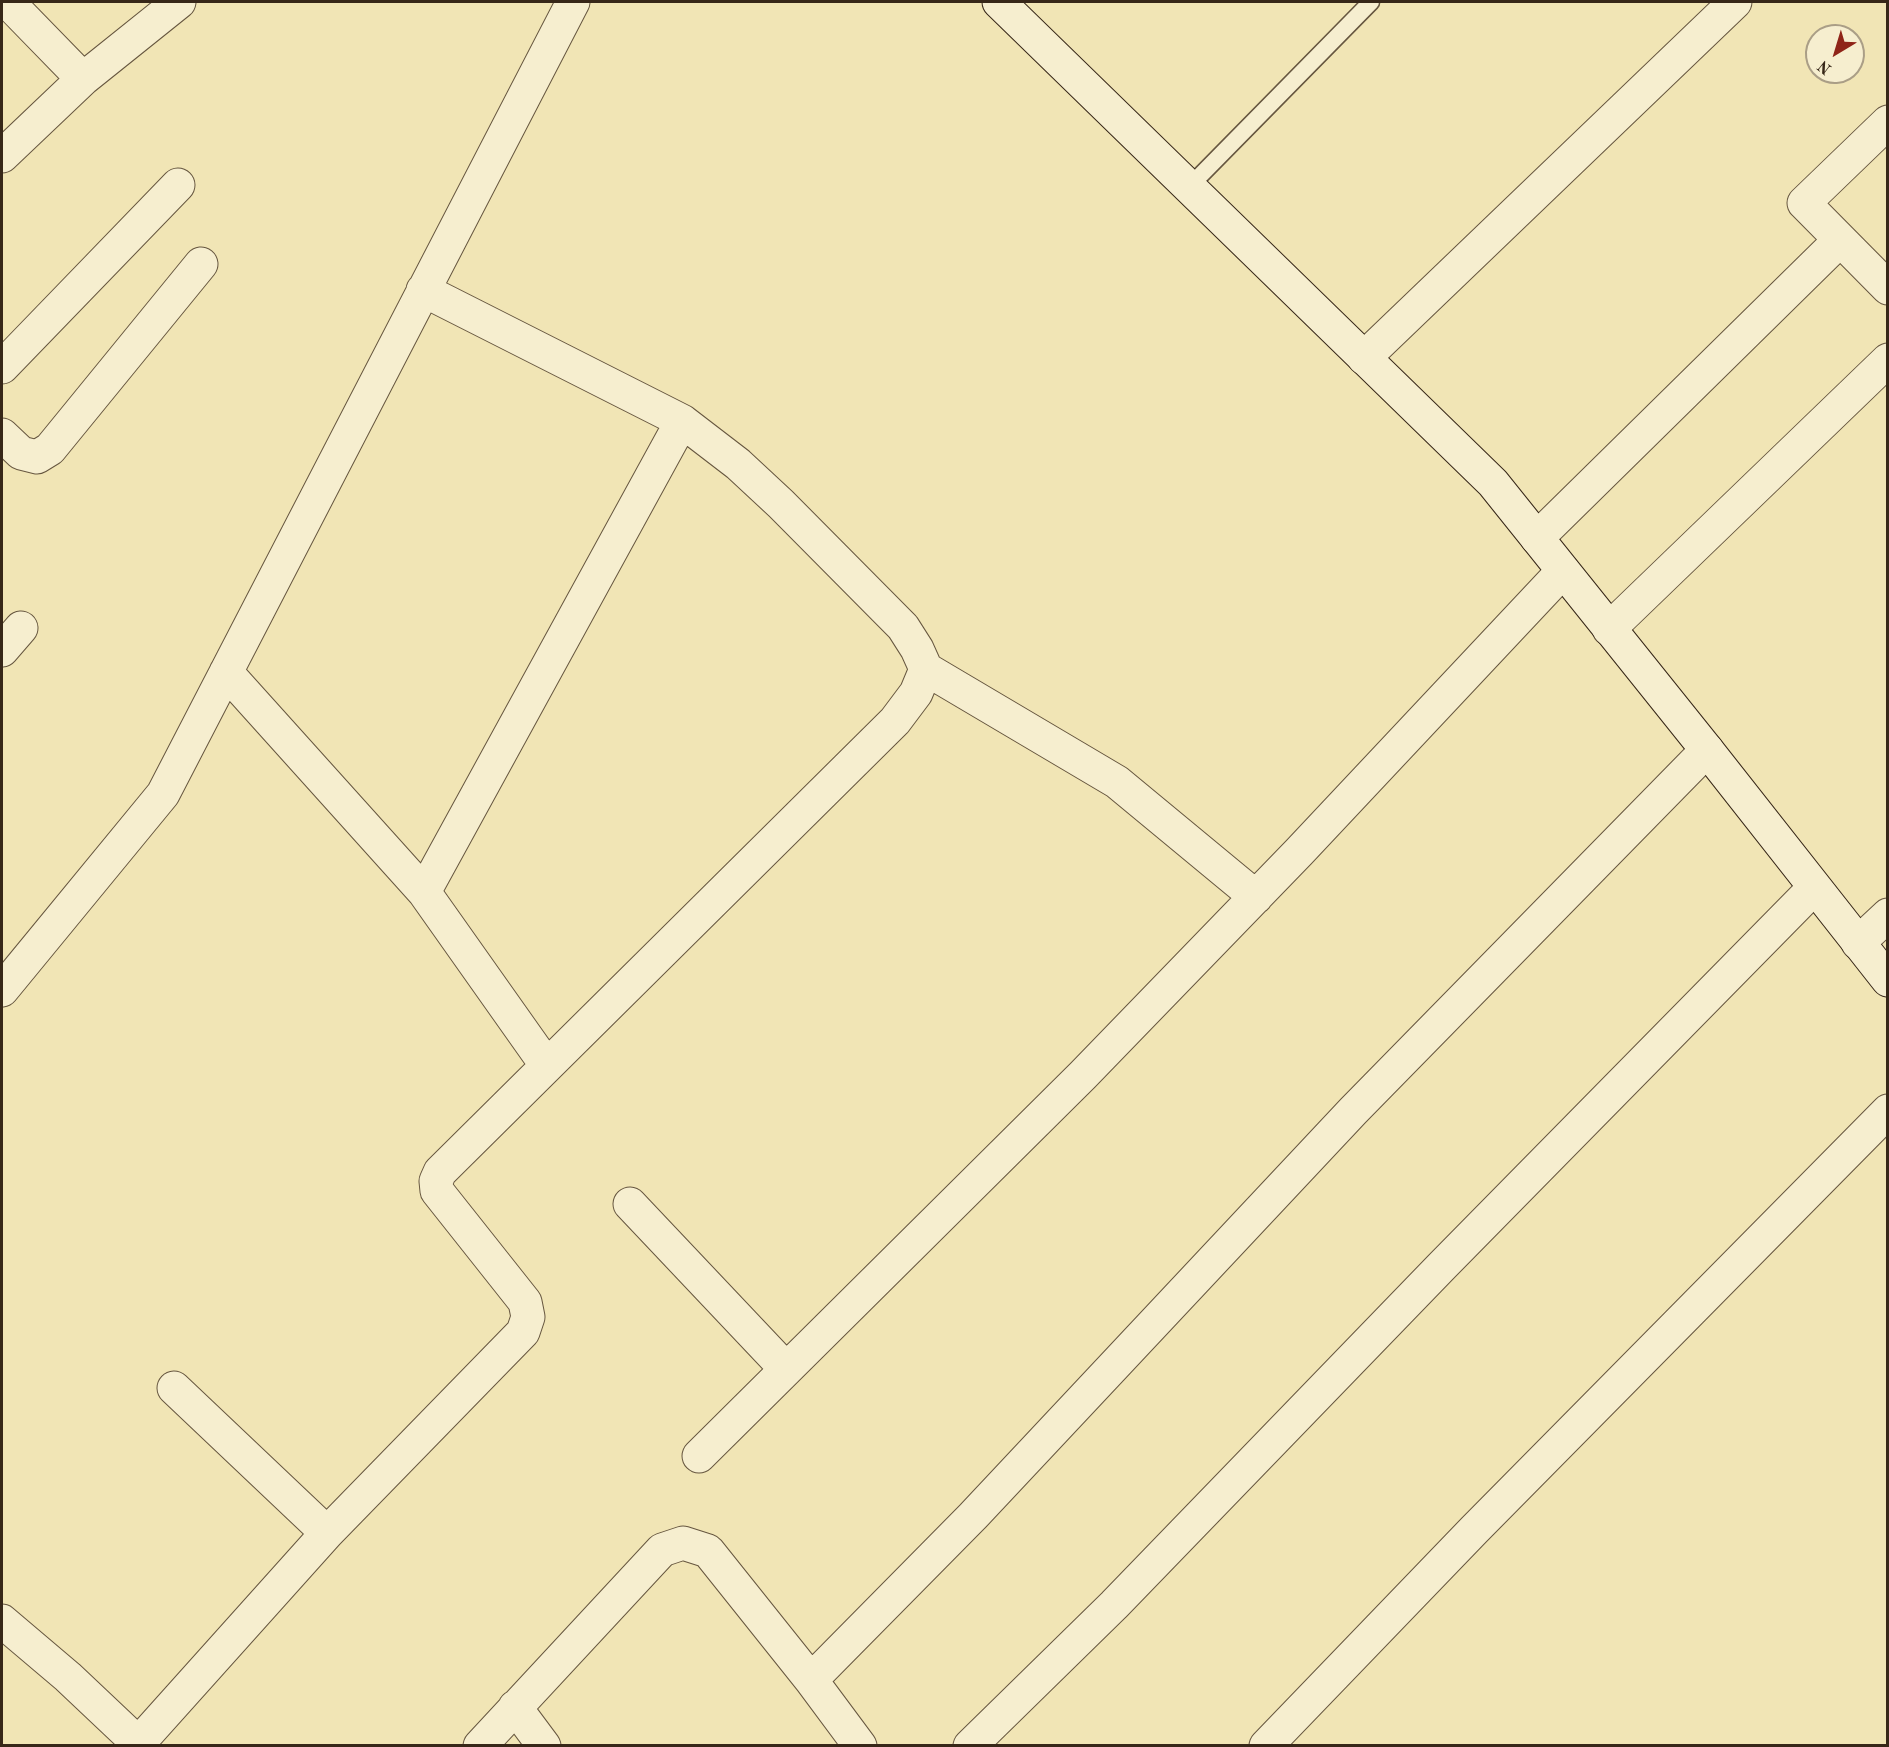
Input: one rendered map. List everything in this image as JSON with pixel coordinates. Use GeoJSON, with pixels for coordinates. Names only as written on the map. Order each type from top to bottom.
{"type":"FeatureCollection","features":[{"type":"Feature","properties":{"kind":"street"},"geometry":{"type":"LineString","coordinates":[[8,2],[82,79]]}},
{"type":"Feature","properties":{"kind":"street"},"geometry":{"type":"LineString","coordinates":[[2,156],[82,79],[179,2]]}},
{"type":"Feature","properties":{"kind":"street"},"geometry":{"type":"LineString","coordinates":[[2,990],[163,794],[573,2]]}},
{"type":"Feature","properties":{"kind":"street"},"geometry":{"type":"LineString","coordinates":[[999,2],[1493,483],[1707,750],[1887,980]]}},
{"type":"Feature","properties":{"kind":"street"},"geometry":{"type":"LineString","coordinates":[[1364,358],[1735,2]]}},
{"type":"Feature","properties":{"kind":"street"},"geometry":{"type":"LineString","coordinates":[[1887,122],[1804,203],[1887,288]]}},
{"type":"Feature","properties":{"kind":"street"},"geometry":{"type":"LineString","coordinates":[[2,367],[178,186]]}},
{"type":"Feature","properties":{"kind":"street"},"geometry":{"type":"LineString","coordinates":[[1537,538],[1840,240]]}},
{"type":"Feature","properties":{"kind":"street"},"geometry":{"type":"LineString","coordinates":[[2,435],[21,453],[37,457],[50,449],[201,264]]}},
{"type":"Feature","properties":{"kind":"street"},"geometry":{"type":"LineString","coordinates":[[423,290],[682,422],[738,464],[782,504],[903,627],[926,669],[1117,782],[1256,897]]}},
{"type":"Feature","properties":{"kind":"street"},"geometry":{"type":"LineString","coordinates":[[1609,629],[1887,360]]}},
{"type":"Feature","properties":{"kind":"street"},"geometry":{"type":"LineString","coordinates":[[424,892],[682,422]]}},
{"type":"Feature","properties":{"kind":"street"},"geometry":{"type":"LineString","coordinates":[[699,1456],[1074,1083],[1256,897],[1563,571]]}},
{"type":"Feature","properties":{"kind":"street"},"geometry":{"type":"LineString","coordinates":[[2,1621],[68,1677],[139,1745],[327,1533],[523,1332],[528,1317],[525,1302],[437,1191],[436,1181],[440,1172],[895,721],[916,693],[926,669]]}},
{"type":"Feature","properties":{"kind":"street"},"geometry":{"type":"LineString","coordinates":[[226,672],[424,892],[547,1066]]}},
{"type":"Feature","properties":{"kind":"street"},"geometry":{"type":"LineString","coordinates":[[811,1680],[973,1516],[1353,1111],[1707,750]]}},
{"type":"Feature","properties":{"kind":"street"},"geometry":{"type":"LineString","coordinates":[[970,1746],[1114,1605],[1441,1267],[1814,888]]}},
{"type":"Feature","properties":{"kind":"street"},"geometry":{"type":"LineString","coordinates":[[1858,943],[1887,915]]}},
{"type":"Feature","properties":{"kind":"street"},"geometry":{"type":"LineString","coordinates":[[1266,1746],[1474,1530],[1887,1111]]}},
{"type":"Feature","properties":{"kind":"street"},"geometry":{"type":"LineString","coordinates":[[630,1204],[786,1370]]}},
{"type":"Feature","properties":{"kind":"street"},"geometry":{"type":"LineString","coordinates":[[174,1388],[327,1533]]}},
{"type":"Feature","properties":{"kind":"street"},"geometry":{"type":"LineString","coordinates":[[480,1746],[662,1550],[683,1543],[708,1551],[811,1680],[860,1746]]}},
{"type":"Feature","properties":{"kind":"street"},"geometry":{"type":"LineString","coordinates":[[516,1707],[544,1746]]}},
{"type":"Feature","properties":{"kind":"lane"},"geometry":{"type":"LineString","coordinates":[[1189,187],[1371,2]]}}]}
